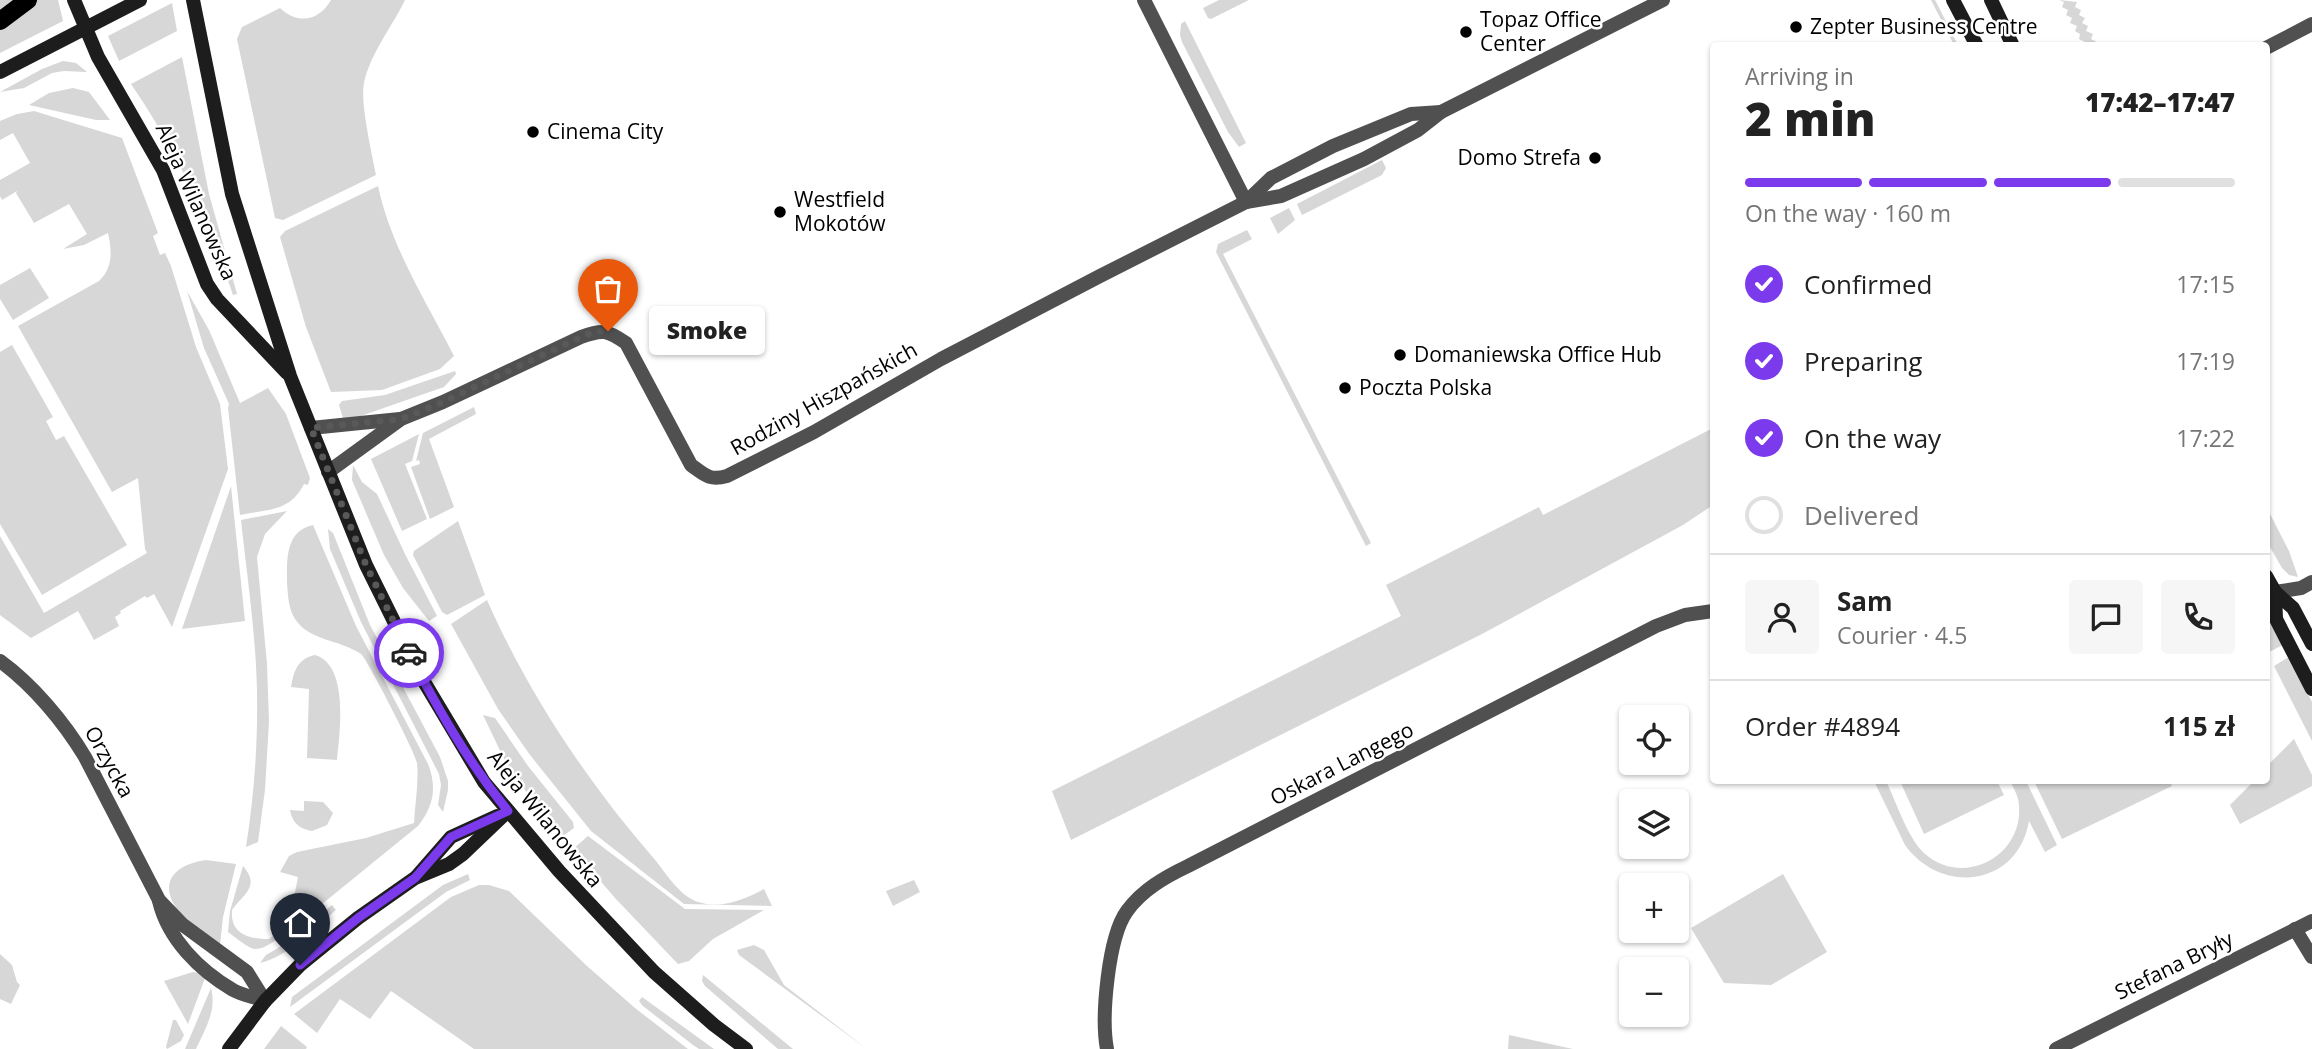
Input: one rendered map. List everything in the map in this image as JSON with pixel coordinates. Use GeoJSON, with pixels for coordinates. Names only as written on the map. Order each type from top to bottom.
{"type":"FeatureCollection","features":[{"type":"Feature","properties":{"kind":"main road"},"geometry":{"type":"LineString","coordinates":[[0,21],[28,0]]}},
{"type":"Feature","properties":{"kind":"main road","name":"Aleja Wilanowska"},"geometry":{"type":"LineString","coordinates":[[74,0],[98,57],[163,170],[207,284],[217,299],[290,376]]}},
{"type":"Feature","properties":{"kind":"main road"},"geometry":{"type":"LineString","coordinates":[[0,72],[140,0]]}},
{"type":"Feature","properties":{"kind":"main road","name":"Aleja Wilanowska"},"geometry":{"type":"LineString","coordinates":[[193,0],[232,194],[290,376],[366,565],[423,680],[473,765],[559,871],[654,972],[714,1025],[746,1049]]}},
{"type":"Feature","properties":{"kind":"main road"},"geometry":{"type":"LineString","coordinates":[[1953,0],[1975,42]]}},
{"type":"Feature","properties":{"kind":"main road"},"geometry":{"type":"LineString","coordinates":[[1991,0],[2011,42]]}},
{"type":"Feature","properties":{"kind":"main road"},"geometry":{"type":"LineString","coordinates":[[2270,583],[2275,592],[2294,608],[2312,644]]}},
{"type":"Feature","properties":{"kind":"main road"},"geometry":{"type":"LineString","coordinates":[[2275,592],[2276,619],[2312,689]]}},
{"type":"Feature","properties":{"kind":"main road"},"geometry":{"type":"LineString","coordinates":[[229,1049],[265,1001],[300,965],[415,878],[451,837],[508,811]]}},
{"type":"Feature","properties":{"kind":"main road"},"geometry":{"type":"LineString","coordinates":[[415,878],[456,859],[508,811]]}},
{"type":"Feature","properties":{"kind":"street"},"geometry":{"type":"LineString","coordinates":[[1144,0],[1246,202]]}},
{"type":"Feature","properties":{"kind":"street","name":"Rodziny Hiszpańskich"},"geometry":{"type":"LineString","coordinates":[[1246,202],[1281,196],[1364,159],[1418,130],[1441,112],[1663,0]]}},
{"type":"Feature","properties":{"kind":"street"},"geometry":{"type":"LineString","coordinates":[[2270,46],[2312,24]]}},
{"type":"Feature","properties":{"kind":"street","name":"Rodziny Hiszpańskich"},"geometry":{"type":"LineString","coordinates":[[328,472],[401,419],[581,337],[596,331],[608,331],[626,343],[691,465],[706,477],[715,479],[727,476],[823,427],[951,354],[1246,202],[1271,178],[1332,146],[1411,114],[1441,112]]}},
{"type":"Feature","properties":{"kind":"street","name":"Rodziny Hiszpańskich"},"geometry":{"type":"LineString","coordinates":[[311,428],[401,419]]}},
{"type":"Feature","properties":{"kind":"street"},"geometry":{"type":"LineString","coordinates":[[2275,592],[2301,588],[2312,582]]}},
{"type":"Feature","properties":{"kind":"street","name":"Oskara Langego"},"geometry":{"type":"LineString","coordinates":[[1107,1049],[1104,1032],[1106,989],[1119,927],[1127,911],[1151,887],[1181,869],[1656,626],[1685,615],[1710,611]]}},
{"type":"Feature","properties":{"kind":"street","name":"Orzycka"},"geometry":{"type":"LineString","coordinates":[[0,661],[37,696],[86,757],[159,900],[164,919],[176,941],[204,968],[234,990],[265,1001]]}},
{"type":"Feature","properties":{"kind":"street","name":"Orzycka"},"geometry":{"type":"LineString","coordinates":[[159,900],[183,925],[247,972],[265,1001]]}},
{"type":"Feature","properties":{"kind":"street","name":"Stefana Bryły"},"geometry":{"type":"LineString","coordinates":[[2056,1049],[2081,1043],[2312,921]]}},
{"type":"Feature","properties":{"kind":"street"},"geometry":{"type":"LineString","coordinates":[[2295,929],[2312,957]]}},
{"type":"Feature","properties":{"kind":"shaded area"},"geometry":{"type":"Polygon","coordinates":[[[0,0],[58,0],[63,21],[0,53],[0,0]]]}},
{"type":"Feature","properties":{"kind":"shaded area"},"geometry":{"type":"Polygon","coordinates":[[[331,0],[405,0],[376,51],[364,83],[365,116],[376,175],[283,220],[275,218],[237,39],[242,27],[280,8],[294,17],[308,18],[320,12],[331,0]]]}},
{"type":"Feature","properties":{"kind":"shaded area"},"geometry":{"type":"Polygon","coordinates":[[[1219,0],[1249,0],[1211,19],[1208,18],[1203,8],[1219,0]]]}},
{"type":"Feature","properties":{"kind":"shaded area"},"geometry":{"type":"Polygon","coordinates":[[[1931,0],[1935,0],[1956,42],[1952,42],[1931,0]]]}},
{"type":"Feature","properties":{"kind":"shaded area"},"geometry":{"type":"Polygon","coordinates":[[[2059,0],[2077,2],[2075,7],[2081,10],[2079,15],[2085,18],[2082,23],[2088,26],[2086,31],[2093,34],[2091,39],[2097,42],[2079,39],[2080,34],[2075,31],[2077,26],[2070,23],[2072,18],[2066,15],[2068,10],[2062,7],[2064,2],[2059,0]]]}},
{"type":"Feature","properties":{"kind":"shaded area"},"geometry":{"type":"Polygon","coordinates":[[[172,3],[177,31],[119,61],[108,36],[172,3]]]}},
{"type":"Feature","properties":{"kind":"shaded area"},"geometry":{"type":"Polygon","coordinates":[[[1185,21],[1246,143],[1239,147],[1228,132],[1182,42],[1181,24],[1185,21]]]}},
{"type":"Feature","properties":{"kind":"shaded area"},"geometry":{"type":"Polygon","coordinates":[[[182,57],[209,194],[237,294],[233,295],[190,186],[163,134],[131,84],[182,57]]]}},
{"type":"Feature","properties":{"kind":"shaded area"},"geometry":{"type":"Polygon","coordinates":[[[63,61],[76,63],[87,72],[52,73],[24,88],[0,92],[42,69],[63,61]]]}},
{"type":"Feature","properties":{"kind":"shaded area"},"geometry":{"type":"Polygon","coordinates":[[[73,88],[89,92],[110,120],[96,120],[29,105],[49,93],[73,88]]]}},
{"type":"Feature","properties":{"kind":"shaded area"},"geometry":{"type":"Polygon","coordinates":[[[34,111],[122,138],[158,233],[153,236],[160,255],[165,253],[171,266],[196,347],[220,404],[228,469],[172,627],[154,594],[147,598],[145,596],[120,611],[115,617],[119,626],[94,640],[78,611],[31,638],[0,615],[0,536],[44,613],[147,553],[138,478],[112,492],[18,326],[99,281],[107,271],[110,259],[108,233],[84,245],[63,249],[87,234],[69,204],[34,223],[17,191],[2,200],[0,180],[30,163],[13,133],[0,140],[0,121],[34,111]]]}},
{"type":"Feature","properties":{"kind":"shaded area"},"geometry":{"type":"Polygon","coordinates":[[[1382,160],[1386,168],[1382,175],[1302,215],[1297,204],[1382,160]]]}},
{"type":"Feature","properties":{"kind":"shaded area"},"geometry":{"type":"Polygon","coordinates":[[[378,186],[400,252],[454,356],[440,369],[382,390],[331,392],[306,327],[280,237],[285,231],[378,186]]]}},
{"type":"Feature","properties":{"kind":"shaded area"},"geometry":{"type":"Polygon","coordinates":[[[1289,208],[1295,220],[1278,234],[1270,218],[1289,208]]]}},
{"type":"Feature","properties":{"kind":"shaded area"},"geometry":{"type":"Polygon","coordinates":[[[1247,230],[1252,239],[1223,254],[1371,543],[1366,546],[1216,252],[1218,244],[1247,230]]]}},
{"type":"Feature","properties":{"kind":"shaded area"},"geometry":{"type":"Polygon","coordinates":[[[30,268],[49,298],[13,320],[0,299],[0,285],[30,268]]]}},
{"type":"Feature","properties":{"kind":"shaded area"},"geometry":{"type":"Polygon","coordinates":[[[187,291],[209,330],[240,403],[268,388],[286,414],[310,478],[308,485],[304,484],[285,505],[240,515],[229,404],[204,348],[187,291]]]}},
{"type":"Feature","properties":{"kind":"shaded area"},"geometry":{"type":"Polygon","coordinates":[[[12,345],[53,417],[46,421],[56,440],[64,436],[127,545],[42,595],[0,524],[0,352],[12,345]]]}},
{"type":"Feature","properties":{"kind":"shaded area"},"geometry":{"type":"Polygon","coordinates":[[[455,371],[456,374],[444,387],[355,418],[343,418],[339,405],[342,401],[385,395],[455,371]]]}},
{"type":"Feature","properties":{"kind":"shaded area"},"geometry":{"type":"Polygon","coordinates":[[[474,407],[476,414],[429,439],[454,507],[430,519],[411,467],[420,464],[419,460],[416,461],[423,433],[474,407]]]}},
{"type":"Feature","properties":{"kind":"shaded area"},"geometry":{"type":"Polygon","coordinates":[[[1710,430],[1710,507],[1683,525],[1482,634],[1071,840],[1052,791],[1401,616],[1386,585],[1539,507],[1543,515],[1710,430]]]}},
{"type":"Feature","properties":{"kind":"shaded area"},"geometry":{"type":"Polygon","coordinates":[[[419,434],[412,461],[405,464],[427,519],[402,531],[371,459],[419,434]]]}},
{"type":"Feature","properties":{"kind":"shaded area"},"geometry":{"type":"Polygon","coordinates":[[[353,465],[362,482],[377,494],[437,616],[429,621],[403,588],[384,555],[352,480],[353,465]]]}},
{"type":"Feature","properties":{"kind":"shaded area"},"geometry":{"type":"Polygon","coordinates":[[[231,486],[245,621],[182,629],[231,486]]]}},
{"type":"Feature","properties":{"kind":"shaded area"},"geometry":{"type":"Polygon","coordinates":[[[287,511],[265,534],[257,557],[267,664],[269,721],[265,790],[258,842],[246,847],[255,770],[257,692],[241,520],[287,511]]]}},
{"type":"Feature","properties":{"kind":"shaded area"},"geometry":{"type":"Polygon","coordinates":[[[2270,514],[2289,551],[2298,577],[2289,575],[2270,547],[2270,514]]]}},
{"type":"Feature","properties":{"kind":"shaded area"},"geometry":{"type":"Polygon","coordinates":[[[458,521],[485,595],[447,615],[442,612],[413,555],[414,551],[458,521]]]}},
{"type":"Feature","properties":{"kind":"shaded area"},"geometry":{"type":"Polygon","coordinates":[[[313,525],[356,626],[428,764],[433,788],[431,804],[418,826],[311,913],[273,942],[258,949],[251,948],[228,932],[230,911],[243,866],[248,873],[250,885],[232,910],[234,925],[242,934],[269,939],[289,923],[298,877],[280,872],[289,856],[366,838],[414,823],[417,763],[372,671],[361,654],[353,649],[308,632],[295,619],[291,610],[287,565],[292,540],[304,528],[313,525]]]}},
{"type":"Feature","properties":{"kind":"shaded area"},"geometry":{"type":"Polygon","coordinates":[[[328,529],[333,533],[370,625],[440,757],[448,781],[443,812],[438,805],[441,785],[439,774],[361,622],[330,549],[328,529]]]}},
{"type":"Feature","properties":{"kind":"shaded area"},"geometry":{"type":"Polygon","coordinates":[[[487,600],[522,670],[562,737],[607,801],[674,884],[691,899],[707,904],[740,900],[764,889],[772,906],[684,904],[591,831],[530,755],[498,709],[451,624],[487,600]]]}},
{"type":"Feature","properties":{"kind":"shaded area"},"geometry":{"type":"Polygon","coordinates":[[[2270,623],[2283,645],[2270,652],[2270,623]]]}},
{"type":"Feature","properties":{"kind":"shaded area"},"geometry":{"type":"Polygon","coordinates":[[[315,655],[326,661],[338,685],[340,734],[337,760],[307,758],[309,689],[291,687],[297,666],[304,659],[315,655]]]}},
{"type":"Feature","properties":{"kind":"shaded area"},"geometry":{"type":"Polygon","coordinates":[[[2289,657],[2312,702],[2312,741],[2274,666],[2289,657]]]}},
{"type":"Feature","properties":{"kind":"shaded area"},"geometry":{"type":"Polygon","coordinates":[[[483,715],[495,718],[528,766],[573,822],[574,828],[563,836],[533,801],[507,765],[483,715]]]}},
{"type":"Feature","properties":{"kind":"shaded area"},"geometry":{"type":"Polygon","coordinates":[[[2294,739],[2312,775],[2312,786],[2240,824],[2230,805],[2251,784],[2270,784],[2270,763],[2294,739]]]}},
{"type":"Feature","properties":{"kind":"shaded area"},"geometry":{"type":"Polygon","coordinates":[[[1875,784],[1887,784],[1912,838],[1924,853],[1939,863],[1955,868],[1972,867],[2001,853],[2018,824],[2019,803],[2012,784],[2027,784],[2057,845],[2045,852],[2029,821],[2022,843],[2010,859],[1995,871],[1958,877],[1938,872],[1921,861],[1905,845],[1875,784]]]}},
{"type":"Feature","properties":{"kind":"shaded area"},"geometry":{"type":"Polygon","coordinates":[[[1901,784],[1998,784],[2004,795],[1924,834],[1901,784]]]}},
{"type":"Feature","properties":{"kind":"shaded area"},"geometry":{"type":"Polygon","coordinates":[[[2035,784],[2171,784],[2172,786],[2062,839],[2035,784]]]}},
{"type":"Feature","properties":{"kind":"shaded area"},"geometry":{"type":"Polygon","coordinates":[[[304,801],[323,802],[333,813],[327,825],[312,831],[297,824],[290,810],[304,811],[304,801]]]}},
{"type":"Feature","properties":{"kind":"shaded area"},"geometry":{"type":"Polygon","coordinates":[[[588,836],[685,909],[764,910],[713,939],[689,961],[678,964],[573,849],[588,836]]]}},
{"type":"Feature","properties":{"kind":"shaded area"},"geometry":{"type":"Polygon","coordinates":[[[206,860],[236,864],[223,917],[220,945],[185,919],[176,908],[169,889],[170,880],[175,873],[193,863],[206,860]]]}},
{"type":"Feature","properties":{"kind":"shaded area"},"geometry":{"type":"Polygon","coordinates":[[[468,874],[470,880],[446,892],[290,1007],[292,997],[443,885],[468,874]]]}},
{"type":"Feature","properties":{"kind":"shaded area"},"geometry":{"type":"Polygon","coordinates":[[[1783,874],[1827,952],[1771,985],[1724,983],[1691,928],[1783,874]]]}},
{"type":"Feature","properties":{"kind":"shaded area"},"geometry":{"type":"Polygon","coordinates":[[[914,880],[920,892],[893,906],[886,891],[914,880]]]}},
{"type":"Feature","properties":{"kind":"shaded area"},"geometry":{"type":"Polygon","coordinates":[[[479,885],[509,891],[587,966],[688,1049],[474,1049],[391,991],[370,1019],[340,999],[317,1033],[294,1014],[451,897],[479,885]]]}},
{"type":"Feature","properties":{"kind":"shaded area"},"geometry":{"type":"Polygon","coordinates":[[[332,905],[336,910],[300,941],[281,954],[260,963],[266,955],[332,905]]]}},
{"type":"Feature","properties":{"kind":"shaded area"},"geometry":{"type":"Polygon","coordinates":[[[754,945],[764,950],[784,985],[867,1049],[739,955],[737,950],[754,945]]]}},
{"type":"Feature","properties":{"kind":"shaded area"},"geometry":{"type":"Polygon","coordinates":[[[0,954],[12,965],[20,985],[11,1004],[0,999],[0,954]]]}},
{"type":"Feature","properties":{"kind":"shaded area"},"geometry":{"type":"Polygon","coordinates":[[[193,972],[205,978],[188,1024],[164,981],[193,972]]]}},
{"type":"Feature","properties":{"kind":"shaded area"},"geometry":{"type":"Polygon","coordinates":[[[703,975],[793,1049],[778,1049],[705,986],[703,975]]]}},
{"type":"Feature","properties":{"kind":"shaded area"},"geometry":{"type":"Polygon","coordinates":[[[211,988],[211,1012],[206,1027],[196,1049],[185,1049],[211,988]]]}},
{"type":"Feature","properties":{"kind":"shaded area"},"geometry":{"type":"Polygon","coordinates":[[[642,997],[714,1049],[699,1049],[693,1045],[643,1006],[639,1001],[642,997]]]}},
{"type":"Feature","properties":{"kind":"shaded area"},"geometry":{"type":"Polygon","coordinates":[[[173,1020],[176,1020],[184,1035],[181,1041],[167,1049],[166,1047],[173,1020]]]}},
{"type":"Feature","properties":{"kind":"shaded area"},"geometry":{"type":"Polygon","coordinates":[[[281,1026],[307,1047],[306,1049],[264,1049],[281,1026]]]}},
{"type":"Feature","properties":{"kind":"shaded area"},"geometry":{"type":"Polygon","coordinates":[[[1509,1035],[1573,1049],[1508,1049],[1509,1035]]]}},
{"type":"Feature","properties":{"kind":"way so far"},"geometry":{"type":"LineString","coordinates":[[409,653],[366,565],[311,428],[401,419],[581,337],[596,331],[608,331]]}},
{"type":"Feature","properties":{"kind":"place","name":"Zepter Business Centre"},"geometry":{"type":"Point","coordinates":[1796,27]}},
{"type":"Feature","properties":{"kind":"place","name":"Topaz Office Center"},"geometry":{"type":"Point","coordinates":[1466,32]}},
{"type":"Feature","properties":{"kind":"place","name":"Cinema City"},"geometry":{"type":"Point","coordinates":[533,132]}},
{"type":"Feature","properties":{"kind":"place","name":"Domo Strefa"},"geometry":{"type":"Point","coordinates":[1595,158]}},
{"type":"Feature","properties":{"kind":"place","name":"Westfield Mokotów"},"geometry":{"type":"Point","coordinates":[780,212]}},
{"type":"Feature","properties":{"kind":"place","name":"Smoke"},"geometry":{"type":"Point","coordinates":[608,331]}},
{"type":"Feature","properties":{"kind":"place","name":"Domaniewska Office Hub"},"geometry":{"type":"Point","coordinates":[1400,355]}},
{"type":"Feature","properties":{"kind":"place","name":"Poczta Polska"},"geometry":{"type":"Point","coordinates":[1345,388]}},
{"type":"Feature","properties":{"kind":"route"},"geometry":{"type":"LineString","coordinates":[[300,965],[358,918],[415,878],[451,837],[508,811],[484,782],[464,751],[409,653]]}}]}
